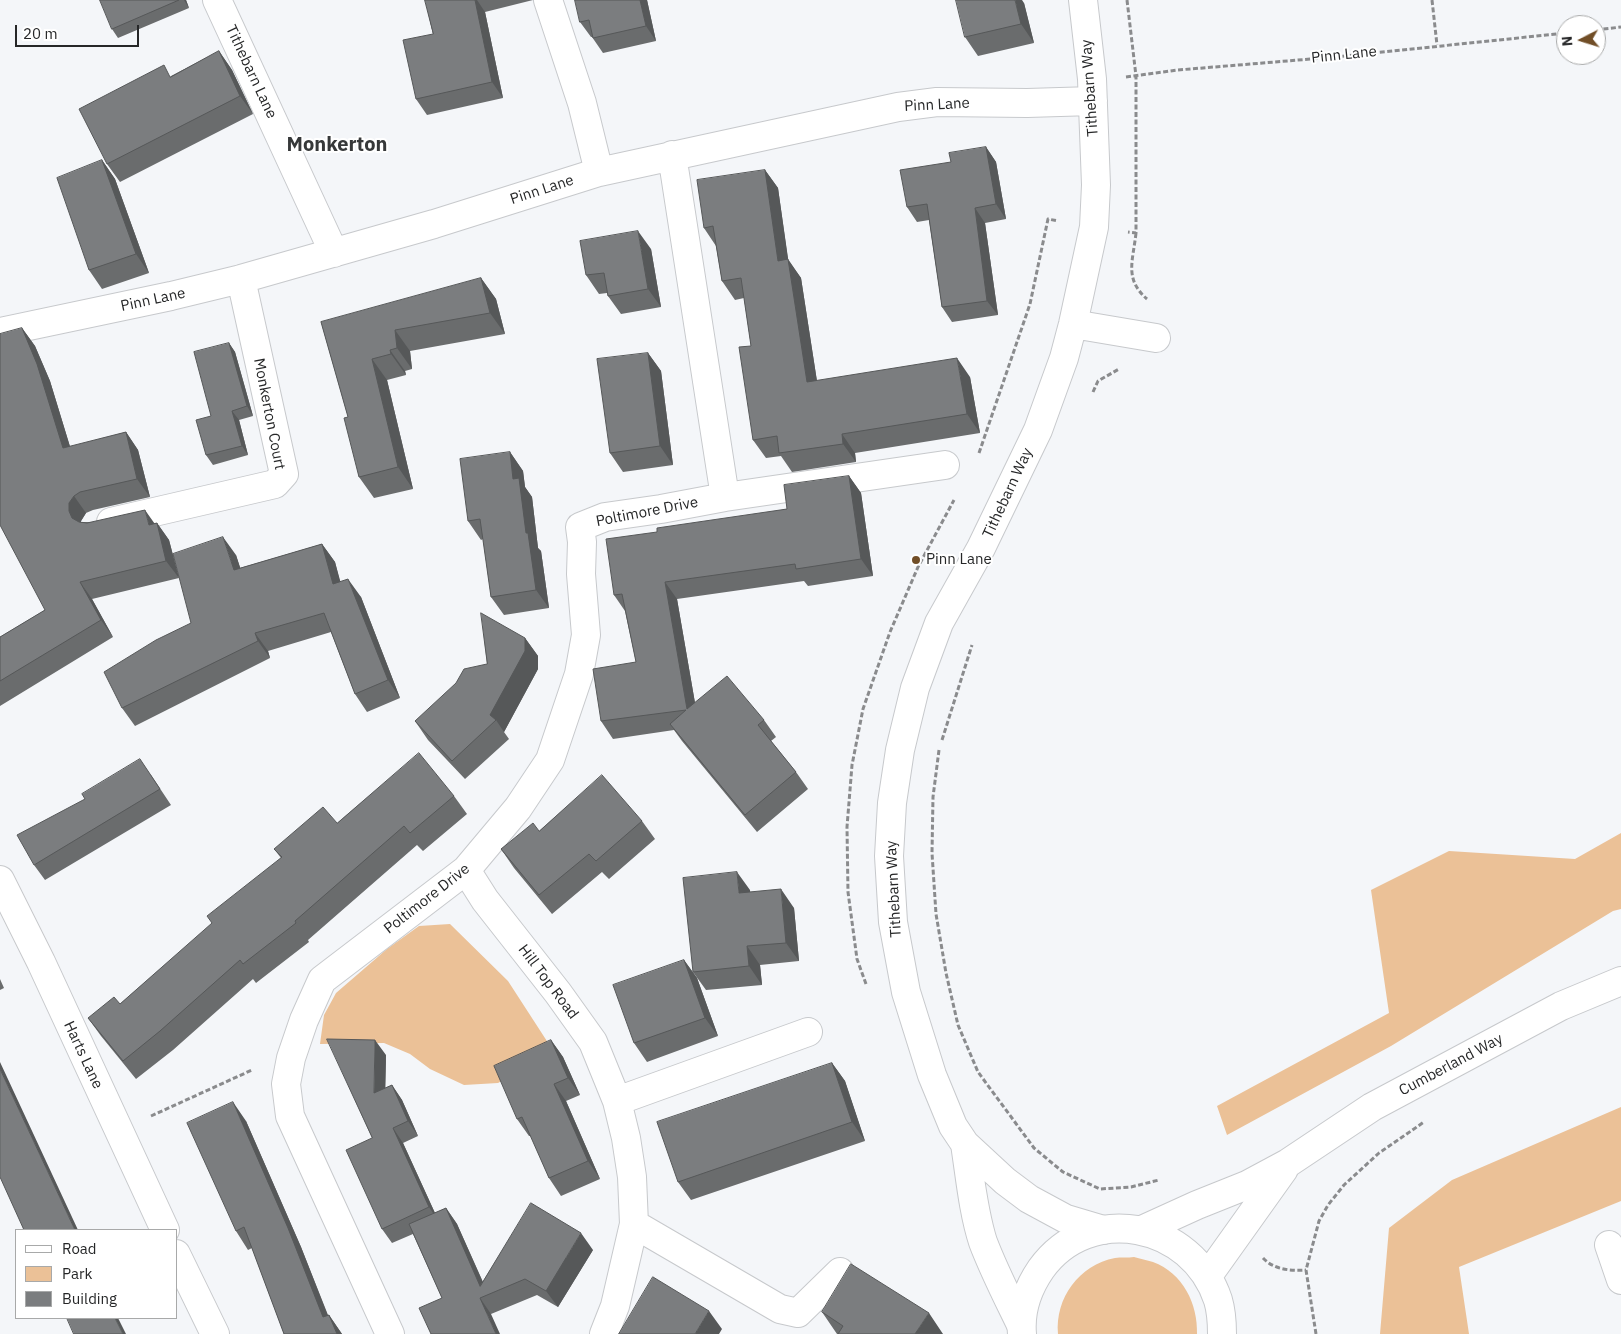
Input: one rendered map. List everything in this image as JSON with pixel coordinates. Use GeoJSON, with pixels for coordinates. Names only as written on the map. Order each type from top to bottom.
{"type":"FeatureCollection","features":[{"type":"Feature","properties":{"kind":"street","name":"Tithebarn Lane"},"geometry":{"type":"LineString","coordinates":[[218,0],[334,253]]}},
{"type":"Feature","properties":{"kind":"street"},"geometry":{"type":"LineString","coordinates":[[548,0],[582,103],[599,172]]}},
{"type":"Feature","properties":{"kind":"street","name":"Tithebarn Way"},"geometry":{"type":"LineString","coordinates":[[1083,0],[1092,90],[1096,185],[1094,227],[1074,324],[1038,430],[981,548],[938,623],[915,688],[900,750],[894,794],[890,856],[893,922],[906,992],[932,1075],[953,1126],[965,1144],[1005,1181],[1029,1199],[1066,1219],[1103,1230]]}},
{"type":"Feature","properties":{"kind":"street","name":"Pinn Lane"},"geometry":{"type":"LineString","coordinates":[[0,332],[241,280],[434,224],[599,172],[672,155],[898,107],[937,102],[1027,103],[1092,90]]}},
{"type":"Feature","properties":{"kind":"street"},"geometry":{"type":"LineString","coordinates":[[672,155],[726,497]]}},
{"type":"Feature","properties":{"kind":"street","name":"Monkerton Court"},"geometry":{"type":"LineString","coordinates":[[96,525],[275,484],[284,474],[241,280]]}},
{"type":"Feature","properties":{"kind":"street"},"geometry":{"type":"LineString","coordinates":[[1074,324],[1147,337]]}},
{"type":"Feature","properties":{"kind":"street","name":"Poltimore Drive"},"geometry":{"type":"LineString","coordinates":[[390,1334],[290,1116],[286,1084],[304,1020],[322,980],[466,870],[518,808],[550,760],[579,674],[586,635],[581,574],[582,542],[580,526],[605,517],[945,465]]}},
{"type":"Feature","properties":{"kind":"street","name":"Hill Top Road"},"geometry":{"type":"LineString","coordinates":[[466,870],[485,900],[558,993],[593,1042],[617,1101],[628,1148],[632,1177],[634,1224],[615,1306],[604,1334]]}},
{"type":"Feature","properties":{"kind":"street","name":"Harts Lane"},"geometry":{"type":"LineString","coordinates":[[0,880],[41,962],[165,1229]]}},
{"type":"Feature","properties":{"kind":"street","name":"Cumberland Way"},"geometry":{"type":"LineString","coordinates":[[1142,1230],[1247,1185],[1288,1163],[1372,1107],[1561,1006],[1621,981]]}},
{"type":"Feature","properties":{"kind":"street"},"geometry":{"type":"LineString","coordinates":[[617,1101],[808,1032]]}},
{"type":"Feature","properties":{"kind":"street","name":"Tithebarn Way"},"geometry":{"type":"LineString","coordinates":[[965,1144],[975,1207],[983,1240],[1022,1330]]}},
{"type":"Feature","properties":{"kind":"street","name":"Cumberland Way"},"geometry":{"type":"LineString","coordinates":[[1207,1277],[1288,1163]]}},
{"type":"Feature","properties":{"kind":"street"},"geometry":{"type":"LineString","coordinates":[[634,1224],[780,1309],[798,1313],[840,1272]]}},
{"type":"Feature","properties":{"kind":"street","name":"Cumberland Way"},"geometry":{"type":"LineString","coordinates":[[1022,1330],[1025,1302],[1033,1279],[1048,1260],[1067,1243],[1090,1232],[1116,1228],[1142,1230],[1167,1239],[1190,1256],[1207,1277],[1218,1300],[1222,1334]]}},
{"type":"Feature","properties":{"kind":"street"},"geometry":{"type":"LineString","coordinates":[[1609,1245],[1621,1280]]}},
{"type":"Feature","properties":{"kind":"street"},"geometry":{"type":"LineString","coordinates":[[178,1258],[215,1334]]}},
{"type":"Feature","properties":{"kind":"path"},"geometry":{"type":"LineString","coordinates":[[1432,0],[1437,45]]}},
{"type":"Feature","properties":{"kind":"path"},"geometry":{"type":"LineString","coordinates":[[1606,29],[1621,27]]}},
{"type":"Feature","properties":{"kind":"path","name":"Pinn Lane"},"geometry":{"type":"LineString","coordinates":[[1092,90],[1136,76],[1178,70],[1335,57],[1556,34]]}},
{"type":"Feature","properties":{"kind":"path"},"geometry":{"type":"LineString","coordinates":[[1089,399],[1098,381],[1117,369],[1133,367],[1147,337],[1152,304],[1136,290],[1131,276],[1136,233]]}},
{"type":"Feature","properties":{"kind":"path"},"geometry":{"type":"LineString","coordinates":[[974,637],[940,747],[933,796],[932,853],[936,914],[946,973],[958,1025],[978,1072],[1034,1148],[1063,1172]]}},
{"type":"Feature","properties":{"kind":"path"},"geometry":{"type":"LineString","coordinates":[[153,1115],[294,1051]]}},
{"type":"Feature","properties":{"kind":"path"},"geometry":{"type":"LineString","coordinates":[[1316,1334],[1306,1270],[1319,1221],[1328,1205],[1344,1185],[1379,1153],[1426,1122]]}},
{"type":"Feature","properties":{"kind":"green space"},"geometry":{"type":"Polygon","coordinates":[[[1621,833],[1621,909],[1613,911],[1391,1046],[1227,1135],[1217,1106],[1389,1013],[1371,890],[1449,851],[1575,859],[1621,833]]]}},
{"type":"Feature","properties":{"kind":"green space"},"geometry":{"type":"Polygon","coordinates":[[[450,924],[508,981],[554,1052],[498,1083],[464,1085],[430,1069],[410,1054],[384,1043],[320,1044],[324,1015],[336,993],[387,949],[419,926],[450,924]]]}},
{"type":"Feature","properties":{"kind":"green space"},"geometry":{"type":"Polygon","coordinates":[[[1621,1107],[1621,1201],[1459,1267],[1469,1334],[1380,1334],[1389,1228],[1452,1180],[1621,1107]]]}},
{"type":"Feature","properties":{"kind":"green space"},"geometry":{"type":"Polygon","coordinates":[[[1134,1257],[1164,1267],[1180,1282],[1187,1291],[1195,1312],[1197,1334],[1058,1334],[1058,1321],[1065,1296],[1080,1276],[1102,1262],[1115,1258],[1134,1257]]]}},
{"type":"Feature","properties":{"kind":"building"},"geometry":{"type":"Polygon","coordinates":[[[100,0],[179,0],[112,29],[100,0]]]}},
{"type":"Feature","properties":{"kind":"building"},"geometry":{"type":"Polygon","coordinates":[[[425,0],[475,0],[492,82],[416,99],[403,40],[433,34],[425,0]]]}},
{"type":"Feature","properties":{"kind":"building"},"geometry":{"type":"Polygon","coordinates":[[[575,0],[640,0],[646,26],[593,38],[589,20],[580,22],[575,0]]]}},
{"type":"Feature","properties":{"kind":"building"},"geometry":{"type":"Polygon","coordinates":[[[956,0],[1015,0],[1021,24],[965,37],[956,0]]]}},
{"type":"Feature","properties":{"kind":"building"},"geometry":{"type":"Polygon","coordinates":[[[219,51],[240,96],[107,164],[79,109],[164,65],[170,77],[219,51]]]}},
{"type":"Feature","properties":{"kind":"building"},"geometry":{"type":"Polygon","coordinates":[[[986,147],[996,204],[975,208],[987,301],[942,307],[927,204],[907,207],[900,170],[951,162],[949,153],[986,147]]]}},
{"type":"Feature","properties":{"kind":"building"},"geometry":{"type":"Polygon","coordinates":[[[102,160],[136,254],[89,270],[57,178],[102,160]]]}},
{"type":"Feature","properties":{"kind":"building"},"geometry":{"type":"Polygon","coordinates":[[[765,170],[778,261],[788,259],[807,382],[957,358],[967,414],[842,434],[843,444],[779,453],[777,436],[753,440],[739,347],[751,346],[741,278],[722,281],[713,226],[704,228],[697,180],[765,170]]]}},
{"type":"Feature","properties":{"kind":"building"},"geometry":{"type":"Polygon","coordinates":[[[638,231],[648,289],[608,296],[604,273],[586,275],[580,241],[638,231]]]}},
{"type":"Feature","properties":{"kind":"building"},"geometry":{"type":"Polygon","coordinates":[[[481,278],[490,313],[395,330],[397,348],[390,350],[391,354],[372,359],[398,467],[359,477],[344,418],[348,417],[321,322],[481,278]]]}},
{"type":"Feature","properties":{"kind":"building"},"geometry":{"type":"Polygon","coordinates":[[[22,328],[37,364],[63,448],[126,432],[137,479],[80,492],[69,503],[69,511],[72,518],[79,522],[87,523],[145,510],[149,525],[157,523],[166,561],[80,582],[101,620],[0,681],[0,637],[45,610],[0,525],[0,334],[22,328]]]}},
{"type":"Feature","properties":{"kind":"building"},"geometry":{"type":"Polygon","coordinates":[[[229,343],[247,406],[232,411],[242,446],[206,455],[196,420],[211,416],[194,352],[229,343]]]}},
{"type":"Feature","properties":{"kind":"building"},"geometry":{"type":"Polygon","coordinates":[[[648,353],[660,446],[610,453],[597,359],[648,353]]]}},
{"type":"Feature","properties":{"kind":"building"},"geometry":{"type":"Polygon","coordinates":[[[510,452],[513,479],[519,478],[536,590],[491,597],[480,519],[468,521],[460,459],[510,452]]]}},
{"type":"Feature","properties":{"kind":"building"},"geometry":{"type":"Polygon","coordinates":[[[849,476],[861,559],[796,569],[795,564],[665,582],[687,709],[727,676],[764,720],[758,725],[796,772],[745,815],[670,724],[686,710],[601,721],[593,669],[636,662],[622,594],[614,595],[606,539],[657,532],[657,528],[787,509],[784,485],[849,476]]]}},
{"type":"Feature","properties":{"kind":"building"},"geometry":{"type":"Polygon","coordinates":[[[223,537],[234,570],[322,544],[333,584],[348,579],[388,680],[355,694],[324,613],[255,633],[258,641],[122,708],[104,672],[156,640],[191,623],[173,554],[223,537]]]}},
{"type":"Feature","properties":{"kind":"building"},"geometry":{"type":"Polygon","coordinates":[[[481,613],[525,638],[525,651],[490,715],[496,720],[452,761],[415,721],[456,683],[464,669],[487,664],[481,613]]]}},
{"type":"Feature","properties":{"kind":"building"},"geometry":{"type":"Polygon","coordinates":[[[419,753],[454,796],[410,833],[404,826],[295,921],[296,923],[243,964],[240,960],[123,1061],[88,1018],[114,997],[120,1004],[212,923],[207,916],[282,857],[274,849],[323,807],[337,823],[419,753]]]}},
{"type":"Feature","properties":{"kind":"building"},"geometry":{"type":"Polygon","coordinates":[[[140,759],[160,789],[34,865],[17,835],[85,799],[82,794],[140,759]]]}},
{"type":"Feature","properties":{"kind":"building"},"geometry":{"type":"Polygon","coordinates":[[[602,775],[642,821],[596,861],[589,854],[539,895],[501,849],[533,823],[539,831],[602,775]]]}},
{"type":"Feature","properties":{"kind":"building"},"geometry":{"type":"Polygon","coordinates":[[[737,872],[739,893],[781,889],[786,943],[747,946],[749,966],[693,972],[683,878],[737,872]]]}},
{"type":"Feature","properties":{"kind":"building"},"geometry":{"type":"Polygon","coordinates":[[[684,960],[705,1018],[634,1043],[613,985],[684,960]]]}},
{"type":"Feature","properties":{"kind":"building"},"geometry":{"type":"Polygon","coordinates":[[[327,1039],[375,1040],[374,1093],[392,1085],[408,1121],[393,1128],[429,1207],[382,1229],[346,1150],[372,1138],[327,1039]]]}},
{"type":"Feature","properties":{"kind":"building"},"geometry":{"type":"Polygon","coordinates":[[[551,1040],[568,1078],[554,1084],[588,1161],[549,1178],[522,1117],[517,1119],[494,1066],[551,1040]]]}},
{"type":"Feature","properties":{"kind":"building"},"geometry":{"type":"Polygon","coordinates":[[[832,1063],[852,1122],[678,1182],[657,1122],[832,1063]]]}},
{"type":"Feature","properties":{"kind":"building"},"geometry":{"type":"Polygon","coordinates":[[[0,1069],[75,1229],[24,1229],[0,1177],[0,1069]]]}},
{"type":"Feature","properties":{"kind":"building"},"geometry":{"type":"Polygon","coordinates":[[[233,1102],[288,1228],[323,1317],[329,1315],[337,1334],[284,1334],[244,1227],[236,1231],[187,1123],[233,1102]]]}},
{"type":"Feature","properties":{"kind":"building"},"geometry":{"type":"Polygon","coordinates":[[[531,1203],[581,1233],[546,1291],[525,1279],[480,1298],[496,1334],[431,1334],[419,1308],[442,1298],[409,1224],[446,1208],[480,1286],[531,1203]]]}},
{"type":"Feature","properties":{"kind":"building"},"geometry":{"type":"Polygon","coordinates":[[[851,1264],[929,1313],[915,1334],[838,1334],[843,1326],[822,1312],[851,1264]]]}},
{"type":"Feature","properties":{"kind":"building"},"geometry":{"type":"Polygon","coordinates":[[[653,1277],[709,1311],[695,1334],[619,1334],[653,1277]]]}},
{"type":"Feature","properties":{"kind":"building"},"geometry":{"type":"Polygon","coordinates":[[[67,1319],[116,1319],[123,1334],[74,1334],[67,1319]]]}},
{"type":"Feature","properties":{"kind":"place","name":"Pinn Lane"},"geometry":{"type":"Point","coordinates":[916,560]}},
{"type":"Feature","properties":{"kind":"district","name":"Monkerton"},"geometry":{"type":"Point","coordinates":[337,145]}}]}
